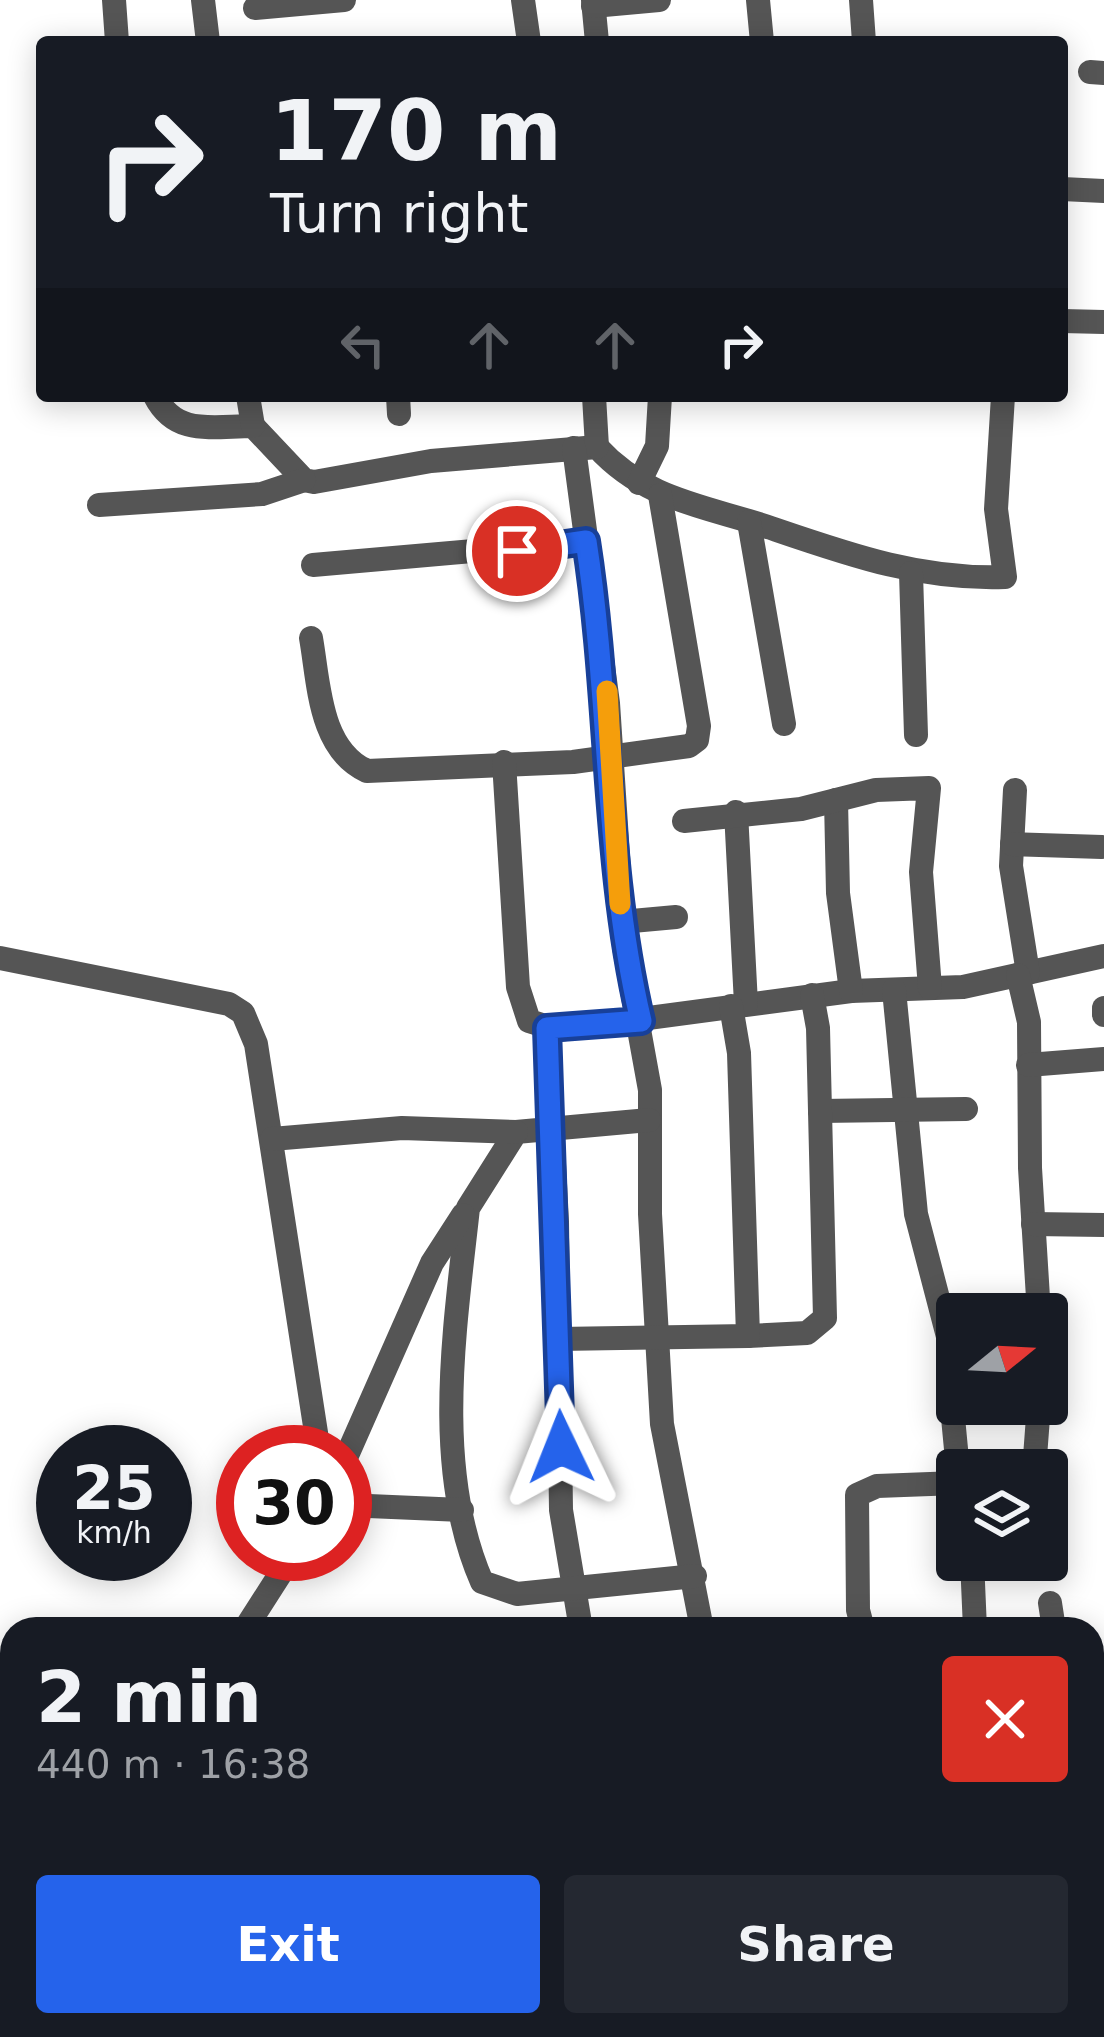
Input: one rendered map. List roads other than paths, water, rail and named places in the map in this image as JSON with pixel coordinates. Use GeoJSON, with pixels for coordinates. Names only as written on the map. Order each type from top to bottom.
{"type":"FeatureCollection","features":[{"type":"Feature","properties":{"kind":"street"},"geometry":{"type":"LineString","coordinates":[[114,0],[117,36]]}},
{"type":"Feature","properties":{"kind":"street"},"geometry":{"type":"LineString","coordinates":[[203,0],[207,36]]}},
{"type":"Feature","properties":{"kind":"street"},"geometry":{"type":"LineString","coordinates":[[255,8],[344,0]]}},
{"type":"Feature","properties":{"kind":"street"},"geometry":{"type":"LineString","coordinates":[[523,0],[528,36]]}},
{"type":"Feature","properties":{"kind":"street"},"geometry":{"type":"LineString","coordinates":[[596,36],[593,3],[659,0]]}},
{"type":"Feature","properties":{"kind":"street"},"geometry":{"type":"LineString","coordinates":[[758,0],[761,36]]}},
{"type":"Feature","properties":{"kind":"street"},"geometry":{"type":"LineString","coordinates":[[860,0],[863,36]]}},
{"type":"Feature","properties":{"kind":"street"},"geometry":{"type":"LineString","coordinates":[[1068,189],[1104,191]]}},
{"type":"Feature","properties":{"kind":"street"},"geometry":{"type":"LineString","coordinates":[[1068,321],[1104,322]]}},
{"type":"Feature","properties":{"kind":"street"},"geometry":{"type":"LineString","coordinates":[[158,402],[165,414],[186,428],[254,426]]}},
{"type":"Feature","properties":{"kind":"street"},"geometry":{"type":"LineString","coordinates":[[249,402],[254,426],[304,480]]}},
{"type":"Feature","properties":{"kind":"street"},"geometry":{"type":"LineString","coordinates":[[593,402],[585,448],[586,541],[606,685],[621,922],[641,1021],[656,1338],[669,1480],[695,1576],[700,1617]]}},
{"type":"Feature","properties":{"kind":"street"},"geometry":{"type":"LineString","coordinates":[[311,638],[326,719],[350,763],[367,771],[608,758],[669,752],[697,740],[650,489],[660,402]]}},
{"type":"Feature","properties":{"kind":"street"},"geometry":{"type":"LineString","coordinates":[[99,505],[274,493],[304,480],[321,482],[431,461],[585,448],[650,489],[911,573],[1005,577],[996,509],[1003,402]]}},
{"type":"Feature","properties":{"kind":"street"},"geometry":{"type":"LineString","coordinates":[[749,522],[784,724]]}},
{"type":"Feature","properties":{"kind":"street"},"geometry":{"type":"LineString","coordinates":[[313,565],[586,541]]}},
{"type":"Feature","properties":{"kind":"street"},"geometry":{"type":"LineString","coordinates":[[911,573],[916,735]]}},
{"type":"Feature","properties":{"kind":"street"},"geometry":{"type":"LineString","coordinates":[[504,762],[518,987],[529,1022],[547,1028],[641,1021],[851,991],[963,988],[1104,956]]}},
{"type":"Feature","properties":{"kind":"street"},"geometry":{"type":"LineString","coordinates":[[684,820],[836,800],[876,790],[929,788],[921,872],[930,988]]}},
{"type":"Feature","properties":{"kind":"street"},"geometry":{"type":"LineString","coordinates":[[1015,790],[1012,844],[1029,1022],[1038,1293]]}},
{"type":"Feature","properties":{"kind":"street"},"geometry":{"type":"LineString","coordinates":[[836,800],[838,893],[851,991]]}},
{"type":"Feature","properties":{"kind":"street"},"geometry":{"type":"LineString","coordinates":[[736,812],[748,1336]]}},
{"type":"Feature","properties":{"kind":"street"},"geometry":{"type":"LineString","coordinates":[[1012,844],[1102,847]]}},
{"type":"Feature","properties":{"kind":"street"},"geometry":{"type":"LineString","coordinates":[[621,922],[676,917]]}},
{"type":"Feature","properties":{"kind":"street"},"geometry":{"type":"LineString","coordinates":[[0,958],[229,1004],[242,1013],[256,1044],[316,1425]]}},
{"type":"Feature","properties":{"kind":"street"},"geometry":{"type":"LineString","coordinates":[[894,990],[916,1214],[936,1293]]}},
{"type":"Feature","properties":{"kind":"street"},"geometry":{"type":"LineString","coordinates":[[558,1339],[807,1333],[825,1318],[818,1028],[812,995]]}},
{"type":"Feature","properties":{"kind":"street"},"geometry":{"type":"LineString","coordinates":[[547,1028],[562,1510],[580,1617]]}},
{"type":"Feature","properties":{"kind":"street"},"geometry":{"type":"LineString","coordinates":[[1028,1065],[1104,1059]]}},
{"type":"Feature","properties":{"kind":"street"},"geometry":{"type":"LineString","coordinates":[[820,1111],[966,1109]]}},
{"type":"Feature","properties":{"kind":"street"},"geometry":{"type":"LineString","coordinates":[[272,1139],[402,1128],[516,1132],[550,1125],[649,1120]]}},
{"type":"Feature","properties":{"kind":"street"},"geometry":{"type":"LineString","coordinates":[[360,1425],[431,1263],[516,1132]]}},
{"type":"Feature","properties":{"kind":"street"},"geometry":{"type":"LineString","coordinates":[[468,1208],[453,1438],[462,1510],[482,1582],[518,1594],[577,1592],[695,1576]]}},
{"type":"Feature","properties":{"kind":"street"},"geometry":{"type":"LineString","coordinates":[[1033,1224],[1104,1225]]}},
{"type":"Feature","properties":{"kind":"street"},"geometry":{"type":"LineString","coordinates":[[860,1617],[857,1495],[877,1486],[936,1484]]}},
{"type":"Feature","properties":{"kind":"street"},"geometry":{"type":"LineString","coordinates":[[372,1506],[462,1510]]}},
{"type":"Feature","properties":{"kind":"street"},"geometry":{"type":"LineString","coordinates":[[253,1617],[276,1581]]}},
{"type":"Feature","properties":{"kind":"street"},"geometry":{"type":"LineString","coordinates":[[973,1581],[974,1617]]}},
{"type":"Feature","properties":{"kind":"street"},"geometry":{"type":"LineString","coordinates":[[1050,1603],[1052,1617]]}}]}
